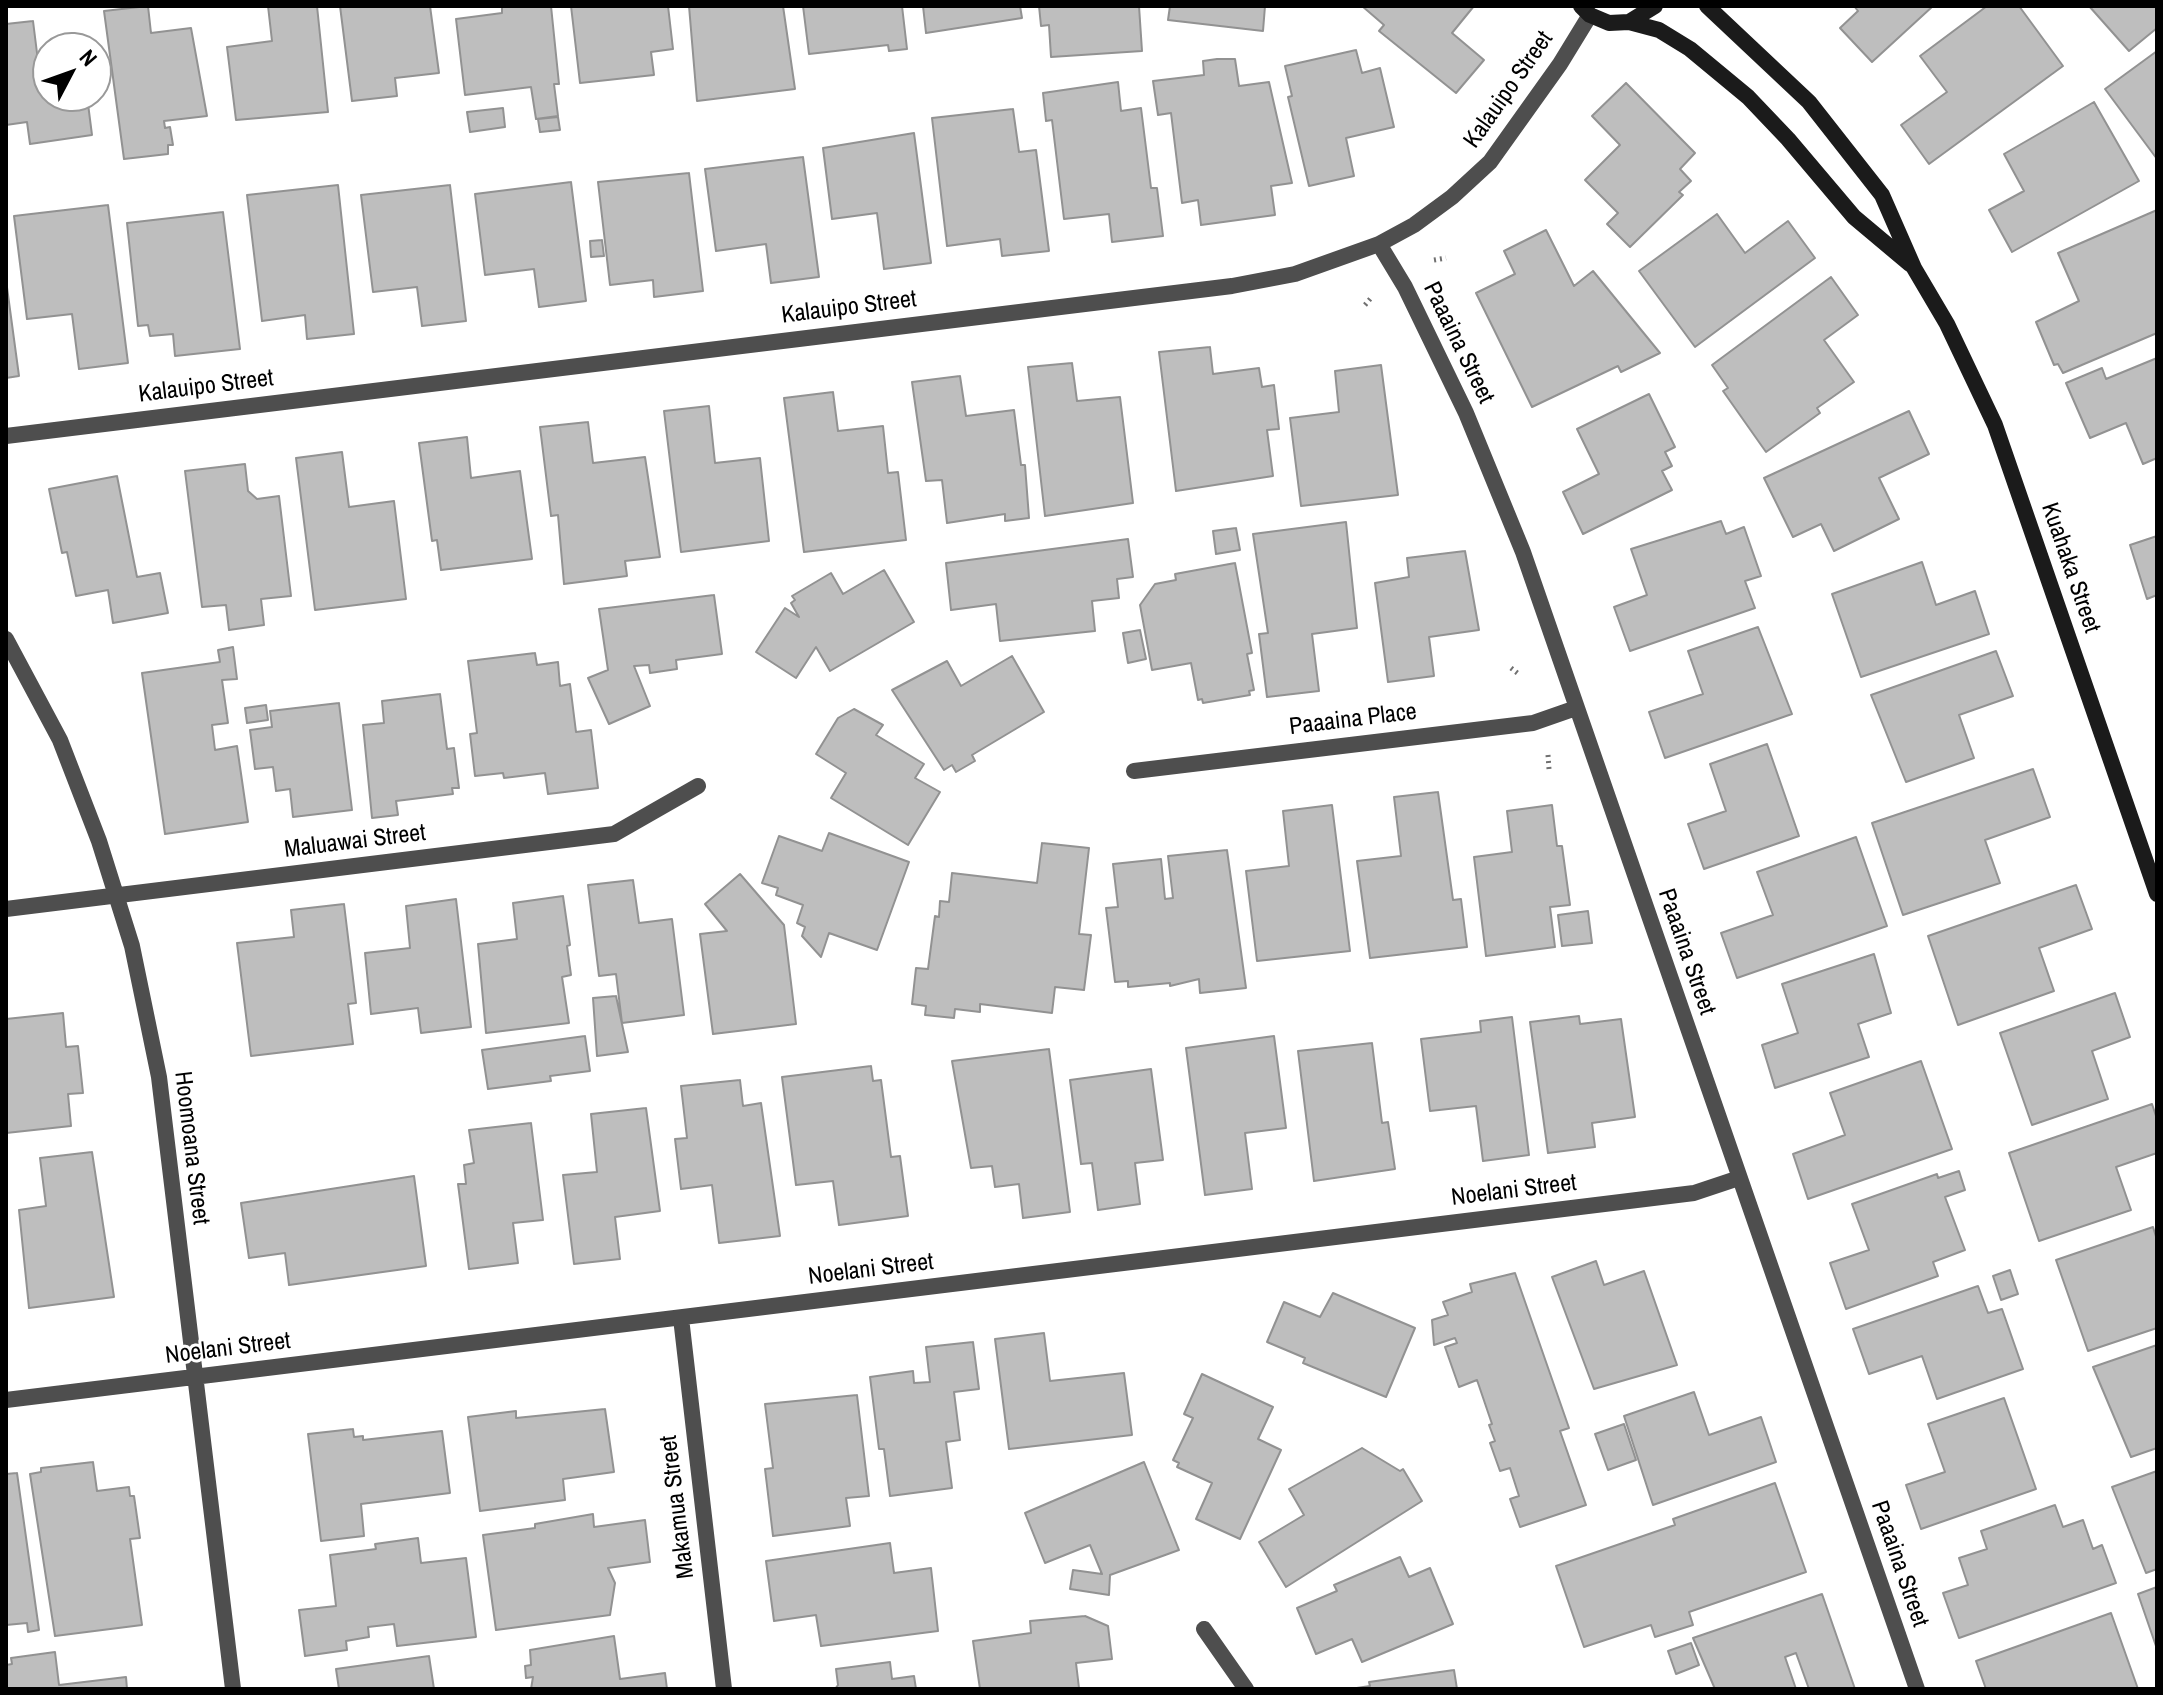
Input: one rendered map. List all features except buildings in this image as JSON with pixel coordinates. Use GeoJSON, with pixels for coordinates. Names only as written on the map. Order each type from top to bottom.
{"type":"FeatureCollection","features":[{"type":"Feature","properties":{"kind":"street"},"geometry":{"type":"LineString","coordinates":[[1629,22],[1648,14],[1655,6]]}},
{"type":"Feature","properties":{"kind":"street","name":"Kuahaka Street"},"geometry":{"type":"LineString","coordinates":[[1707,6],[1772,65],[1840,141],[1882,195],[1914,268],[1947,324],[1995,425],[2157,894]]}},
{"type":"Feature","properties":{"kind":"street","name":"Kuahaka Street"},"geometry":{"type":"LineString","coordinates":[[1585,10],[1609,23],[1629,22],[1659,30],[1690,49],[1748,97],[1854,217],[1914,268]]}},
{"type":"Feature","properties":{"kind":"street","name":"Kalauipo Street"},"geometry":{"type":"LineString","coordinates":[[6,436],[1232,286],[1295,274],[1379,244],[1427,215],[1490,162],[1560,64],[1585,10]]}},
{"type":"Feature","properties":{"kind":"street","name":"Paaaina Street"},"geometry":{"type":"LineString","coordinates":[[1379,244],[1405,287],[1466,413],[1523,552],[1917,1689]]}},
{"type":"Feature","properties":{"kind":"street","name":"Hoomoana Street"},"geometry":{"type":"LineString","coordinates":[[6,639],[60,740],[132,946],[159,1077],[233,1689]]}},
{"type":"Feature","properties":{"kind":"street","name":"Paaaina Place"},"geometry":{"type":"LineString","coordinates":[[1134,771],[1533,723],[1576,708]]}},
{"type":"Feature","properties":{"kind":"street","name":"Maluawai Street"},"geometry":{"type":"LineString","coordinates":[[6,909],[614,834],[698,786]]}},
{"type":"Feature","properties":{"kind":"street","name":"Noelani Street"},"geometry":{"type":"LineString","coordinates":[[6,1400],[1694,1193],[1739,1178]]}},
{"type":"Feature","properties":{"kind":"street","name":"Makamua Street"},"geometry":{"type":"LineString","coordinates":[[681,1318],[724,1689]]}},
{"type":"Feature","properties":{"kind":"street"},"geometry":{"type":"LineString","coordinates":[[1204,1629],[1246,1689]]}},
{"type":"Feature","properties":{"kind":"path"},"geometry":{"type":"LineString","coordinates":[[1434,260],[1446,258]]}},
{"type":"Feature","properties":{"kind":"path"},"geometry":{"type":"LineString","coordinates":[[1365,305],[1371,298]]}},
{"type":"Feature","properties":{"kind":"path"},"geometry":{"type":"LineString","coordinates":[[1511,668],[1520,675]]}},
{"type":"Feature","properties":{"kind":"path"},"geometry":{"type":"LineString","coordinates":[[1548,755],[1549,769]]}}]}
